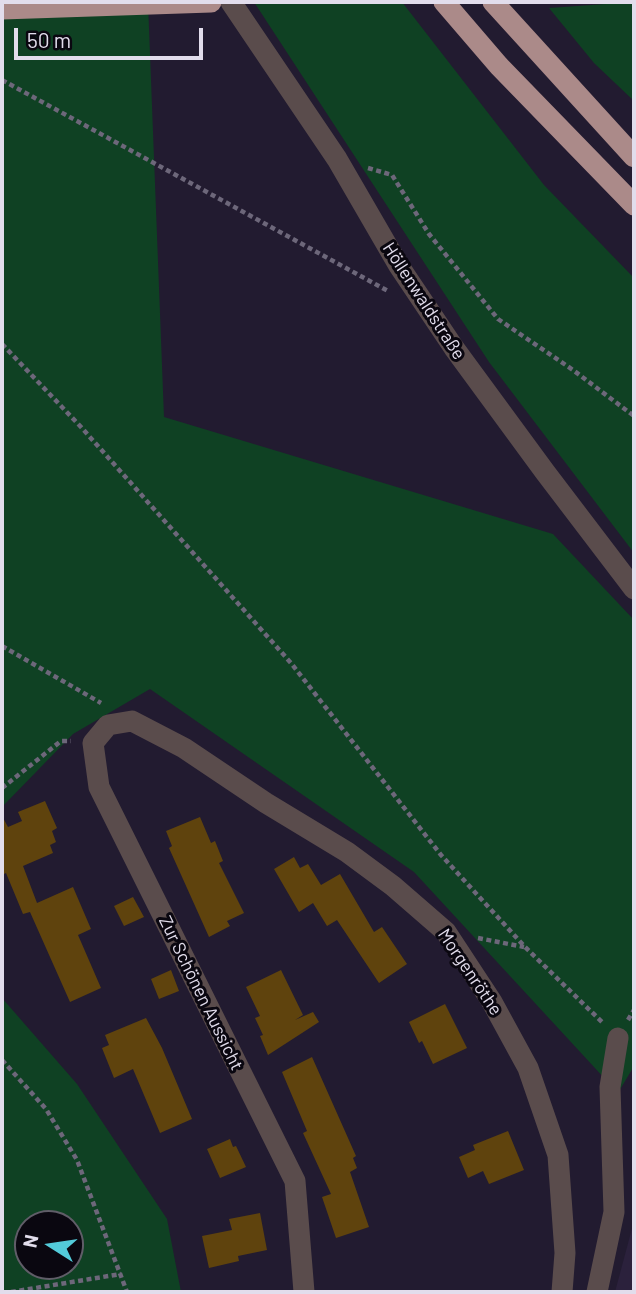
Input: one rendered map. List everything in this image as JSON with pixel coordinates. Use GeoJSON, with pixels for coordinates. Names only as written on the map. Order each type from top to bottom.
{"type":"FeatureCollection","features":[{"type":"Feature","properties":{"kind":"highway"},"geometry":{"type":"LineString","coordinates":[[2,9],[211,2]]}},
{"type":"Feature","properties":{"kind":"highway"},"geometry":{"type":"LineString","coordinates":[[444,2],[499,66],[634,205]]}},
{"type":"Feature","properties":{"kind":"highway"},"geometry":{"type":"LineString","coordinates":[[493,2],[634,157]]}},
{"type":"Feature","properties":{"kind":"street","name":"Höllenwaldstraße"},"geometry":{"type":"LineString","coordinates":[[231,2],[337,159],[400,266],[454,348],[634,589]]}},
{"type":"Feature","properties":{"kind":"street"},"geometry":{"type":"LineString","coordinates":[[93,743],[108,725],[132,721]]}},
{"type":"Feature","properties":{"kind":"street","name":"Morgenröthe"},"geometry":{"type":"LineString","coordinates":[[132,721],[184,748],[266,803],[347,852],[393,886],[446,932],[492,1002],[528,1068],[558,1155],[565,1253],[562,1292]]}},
{"type":"Feature","properties":{"kind":"street","name":"Zur Schönen Aussicht"},"geometry":{"type":"LineString","coordinates":[[93,743],[99,787],[295,1181],[304,1292]]}},
{"type":"Feature","properties":{"kind":"street"},"geometry":{"type":"LineString","coordinates":[[597,1292],[614,1212],[610,1087],[618,1038]]}},
{"type":"Feature","properties":{"kind":"path"},"geometry":{"type":"LineString","coordinates":[[2,80],[395,295]]}},
{"type":"Feature","properties":{"kind":"path"},"geometry":{"type":"LineString","coordinates":[[337,159],[392,174],[429,234],[498,319],[634,416]]}},
{"type":"Feature","properties":{"kind":"path"},"geometry":{"type":"LineString","coordinates":[[2,344],[81,427],[291,663],[441,855],[525,947],[618,1038]]}},
{"type":"Feature","properties":{"kind":"path"},"geometry":{"type":"LineString","coordinates":[[2,646],[132,721]]}},
{"type":"Feature","properties":{"kind":"path"},"geometry":{"type":"LineString","coordinates":[[2,788],[61,741],[93,743]]}},
{"type":"Feature","properties":{"kind":"path"},"geometry":{"type":"LineString","coordinates":[[446,932],[525,947]]}},
{"type":"Feature","properties":{"kind":"path"},"geometry":{"type":"LineString","coordinates":[[2,1060],[46,1109],[77,1160],[127,1292]]}},
{"type":"Feature","properties":{"kind":"path"},"geometry":{"type":"LineString","coordinates":[[11,1292],[121,1274]]}},
{"type":"Feature","properties":{"kind":"shaded area"},"geometry":{"type":"Polygon","coordinates":[[[634,1221],[634,1292],[615,1292],[634,1221]]]}},
{"type":"Feature","properties":{"kind":"green space"},"geometry":{"type":"Polygon","coordinates":[[[2,2],[148,2],[164,417],[553,534],[634,620],[634,1066],[618,1093],[414,872],[150,689],[73,734],[2,807],[2,2]]]}},
{"type":"Feature","properties":{"kind":"green space"},"geometry":{"type":"Polygon","coordinates":[[[254,2],[402,2],[544,185],[634,278],[634,553],[489,362],[254,2]]]}},
{"type":"Feature","properties":{"kind":"green space"},"geometry":{"type":"Polygon","coordinates":[[[634,2],[634,101],[594,63],[549,8],[634,2]]]}},
{"type":"Feature","properties":{"kind":"green space"},"geometry":{"type":"Polygon","coordinates":[[[2,998],[77,1084],[167,1219],[181,1292],[2,1292],[2,998]]]}},
{"type":"Feature","properties":{"kind":"building"},"geometry":{"type":"Polygon","coordinates":[[[45,801],[57,828],[52,831],[56,842],[50,845],[53,853],[23,866],[37,903],[73,887],[91,929],[78,935],[101,988],[70,1002],[30,912],[23,914],[6,873],[2,875],[2,816],[8,827],[22,821],[18,812],[45,801]]]}},
{"type":"Feature","properties":{"kind":"building"},"geometry":{"type":"Polygon","coordinates":[[[200,817],[211,843],[215,841],[223,861],[219,863],[244,913],[227,921],[230,926],[209,937],[169,848],[172,846],[166,831],[200,817]]]}},
{"type":"Feature","properties":{"kind":"building"},"geometry":{"type":"Polygon","coordinates":[[[294,857],[300,868],[308,864],[321,885],[340,874],[374,932],[382,927],[407,964],[379,983],[337,920],[327,926],[313,903],[299,912],[274,869],[294,857]]]}},
{"type":"Feature","properties":{"kind":"building"},"geometry":{"type":"Polygon","coordinates":[[[133,897],[144,917],[124,926],[114,906],[133,897]]]}},
{"type":"Feature","properties":{"kind":"building"},"geometry":{"type":"Polygon","coordinates":[[[171,970],[179,991],[159,999],[151,979],[171,970]]]}},
{"type":"Feature","properties":{"kind":"building"},"geometry":{"type":"Polygon","coordinates":[[[281,970],[303,1015],[295,1020],[313,1012],[319,1022],[268,1055],[255,1018],[260,1016],[246,987],[281,970]]]}},
{"type":"Feature","properties":{"kind":"building"},"geometry":{"type":"Polygon","coordinates":[[[445,1004],[467,1048],[433,1064],[409,1022],[445,1004]]]}},
{"type":"Feature","properties":{"kind":"building"},"geometry":{"type":"Polygon","coordinates":[[[146,1018],[162,1048],[192,1119],[160,1133],[133,1069],[114,1078],[102,1048],[109,1045],[105,1035],[146,1018]]]}},
{"type":"Feature","properties":{"kind":"building"},"geometry":{"type":"Polygon","coordinates":[[[312,1057],[356,1156],[353,1158],[357,1168],[350,1172],[369,1227],[336,1238],[322,1197],[331,1194],[303,1133],[307,1131],[282,1072],[312,1057]]]}},
{"type":"Feature","properties":{"kind":"building"},"geometry":{"type":"Polygon","coordinates":[[[508,1131],[524,1170],[489,1184],[483,1171],[468,1178],[459,1157],[475,1150],[473,1145],[508,1131]]]}},
{"type":"Feature","properties":{"kind":"building"},"geometry":{"type":"Polygon","coordinates":[[[230,1139],[246,1167],[220,1178],[207,1149],[230,1139]]]}},
{"type":"Feature","properties":{"kind":"building"},"geometry":{"type":"Polygon","coordinates":[[[260,1213],[267,1250],[238,1256],[239,1261],[209,1268],[202,1236],[232,1230],[229,1219],[260,1213]]]}}]}
